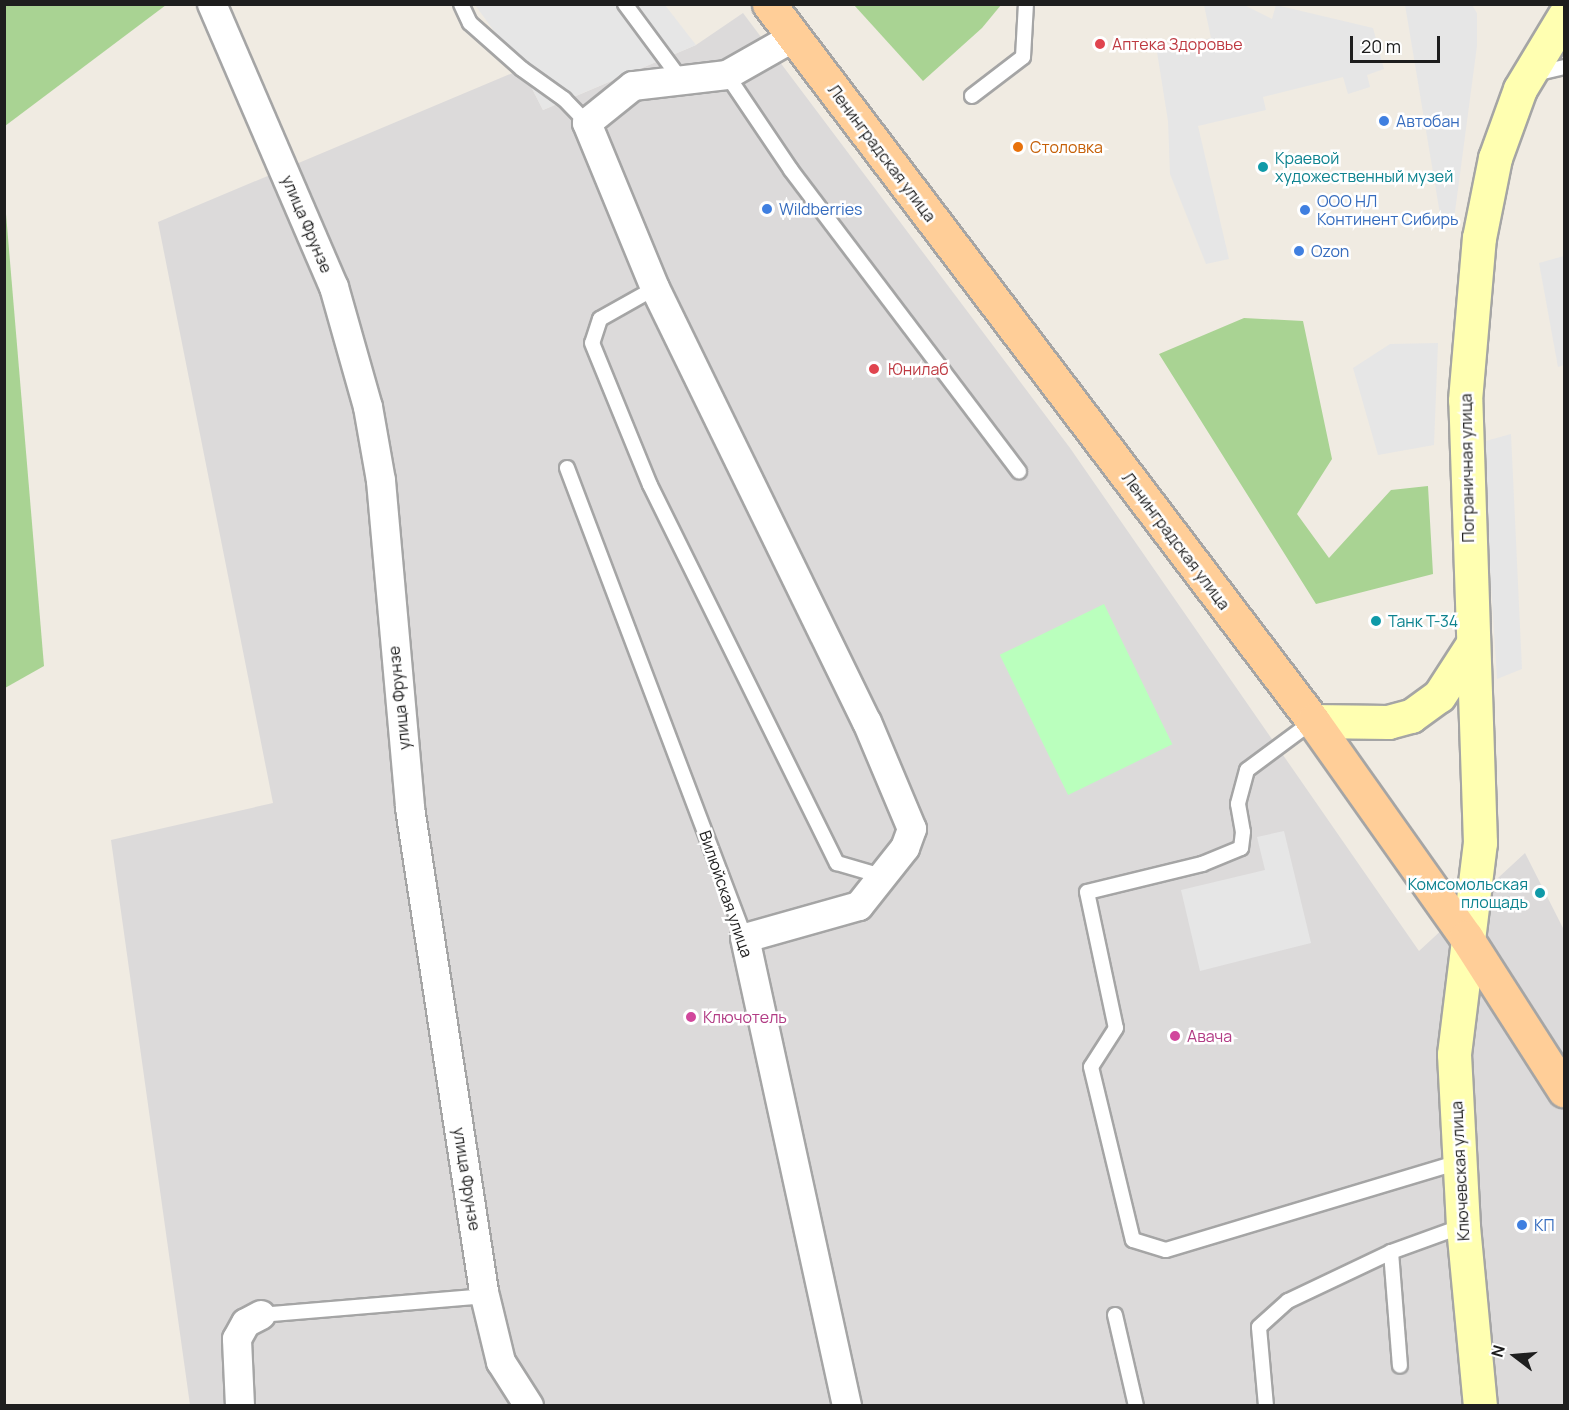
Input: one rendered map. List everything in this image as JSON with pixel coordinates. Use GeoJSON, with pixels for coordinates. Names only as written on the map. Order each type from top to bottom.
{"type":"FeatureCollection","features":[{"type":"Feature","properties":{"kind":"main road","name":"Ленинградская улица"},"geometry":{"type":"LineString","coordinates":[[769,4],[1313,722],[1466,937],[1564,1090]]}},
{"type":"Feature","properties":{"kind":"main road","name":"Пограничная улица"},"geometry":{"type":"LineString","coordinates":[[1466,937],[1480,843],[1465,400],[1470,315],[1479,238],[1495,158],[1527,76],[1564,16]]}},
{"type":"Feature","properties":{"kind":"main road"},"geometry":{"type":"LineString","coordinates":[[1313,722],[1388,722],[1411,716],[1439,696],[1472,645]]}},
{"type":"Feature","properties":{"kind":"main road","name":"Ключевская улица"},"geometry":{"type":"LineString","coordinates":[[1466,937],[1454,1054],[1463,1226],[1480,1406]]}},
{"type":"Feature","properties":{"kind":"street","name":"улица Фрунзе"},"geometry":{"type":"LineString","coordinates":[[212,4],[330,279],[368,407],[381,481],[410,808],[485,1296],[501,1362],[530,1406]]}},
{"type":"Feature","properties":{"kind":"street"},"geometry":{"type":"LineString","coordinates":[[745,938],[859,906],[885,877],[905,848],[912,829],[867,722],[654,288],[587,123],[633,86],[727,75],[794,37]]}},
{"type":"Feature","properties":{"kind":"street","name":"Вилюйская улица"},"geometry":{"type":"LineString","coordinates":[[745,938],[847,1406]]}},
{"type":"Feature","properties":{"kind":"street"},"geometry":{"type":"LineString","coordinates":[[240,1406],[237,1339],[246,1323],[261,1315]]}},
{"type":"Feature","properties":{"kind":"lane"},"geometry":{"type":"LineString","coordinates":[[461,4],[470,23],[522,69],[564,99],[587,123]]}},
{"type":"Feature","properties":{"kind":"lane"},"geometry":{"type":"LineString","coordinates":[[625,4],[682,81]]}},
{"type":"Feature","properties":{"kind":"lane"},"geometry":{"type":"LineString","coordinates":[[972,96],[1023,57],[1026,4]]}},
{"type":"Feature","properties":{"kind":"lane"},"geometry":{"type":"LineString","coordinates":[[1527,76],[1564,67]]}},
{"type":"Feature","properties":{"kind":"lane"},"geometry":{"type":"LineString","coordinates":[[727,75],[791,170],[1020,472]]}},
{"type":"Feature","properties":{"kind":"lane"},"geometry":{"type":"LineString","coordinates":[[654,288],[600,319],[592,342],[650,485],[837,863],[885,877]]}},
{"type":"Feature","properties":{"kind":"lane","name":"Вилюйская улица"},"geometry":{"type":"LineString","coordinates":[[567,468],[745,938]]}},
{"type":"Feature","properties":{"kind":"lane"},"geometry":{"type":"LineString","coordinates":[[1313,722],[1247,770],[1240,785],[1238,804],[1243,832],[1240,848],[1202,864],[1087,892],[1116,1028],[1091,1068],[1133,1240],[1166,1250],[1459,1162]]}},
{"type":"Feature","properties":{"kind":"lane"},"geometry":{"type":"LineString","coordinates":[[1266,1406],[1259,1327],[1288,1301],[1391,1252],[1463,1226]]}},
{"type":"Feature","properties":{"kind":"lane"},"geometry":{"type":"LineString","coordinates":[[1391,1252],[1400,1366]]}},
{"type":"Feature","properties":{"kind":"lane"},"geometry":{"type":"LineString","coordinates":[[261,1315],[485,1296]]}},
{"type":"Feature","properties":{"kind":"lane"},"geometry":{"type":"LineString","coordinates":[[1115,1315],[1136,1406]]}},
{"type":"Feature","properties":{"kind":"shaded area"},"geometry":{"type":"Polygon","coordinates":[[[475,5],[665,5],[696,45],[543,110],[522,69],[475,5]]]}},
{"type":"Feature","properties":{"kind":"shaded area"},"geometry":{"type":"Polygon","coordinates":[[[1204,5],[1244,5],[1272,19],[1276,5],[1373,28],[1384,69],[1367,75],[1370,87],[1348,94],[1343,77],[1263,97],[1266,110],[1198,126],[1229,259],[1206,264],[1170,174],[1168,121],[1157,52],[1211,38],[1204,5]]]}},
{"type":"Feature","properties":{"kind":"shaded area"},"geometry":{"type":"Polygon","coordinates":[[[1405,5],[1472,5],[1477,13],[1477,46],[1453,227],[1442,226],[1405,5]]]}},
{"type":"Feature","properties":{"kind":"shaded area"},"geometry":{"type":"Polygon","coordinates":[[[743,13],[1070,448],[1419,951],[1525,853],[1564,930],[1564,1405],[190,1405],[111,840],[273,803],[158,222],[522,69],[543,110],[696,45],[743,13]]]}},
{"type":"Feature","properties":{"kind":"shaded area"},"geometry":{"type":"Polygon","coordinates":[[[1564,256],[1564,365],[1558,367],[1539,263],[1564,256]]]}},
{"type":"Feature","properties":{"kind":"shaded area"},"geometry":{"type":"Polygon","coordinates":[[[1438,343],[1434,445],[1378,455],[1353,368],[1390,344],[1438,343]]]}},
{"type":"Feature","properties":{"kind":"shaded area"},"geometry":{"type":"Polygon","coordinates":[[[1511,434],[1522,669],[1497,679],[1482,442],[1511,434]]]}},
{"type":"Feature","properties":{"kind":"shaded area"},"geometry":{"type":"Polygon","coordinates":[[[1284,831],[1311,943],[1200,971],[1181,890],[1265,870],[1257,837],[1284,831]]]}},
{"type":"Feature","properties":{"kind":"green space"},"geometry":{"type":"Polygon","coordinates":[[[5,4],[166,4],[166,5],[5,126],[5,4]]]}},
{"type":"Feature","properties":{"kind":"green space"},"geometry":{"type":"Polygon","coordinates":[[[854,5],[1001,5],[982,28],[923,81],[854,5]]]}},
{"type":"Feature","properties":{"kind":"green space"},"geometry":{"type":"Polygon","coordinates":[[[5,202],[44,666],[4,688],[5,202]]]}},
{"type":"Feature","properties":{"kind":"green space"},"geometry":{"type":"Polygon","coordinates":[[[1244,318],[1303,321],[1332,459],[1297,514],[1329,558],[1391,490],[1428,486],[1433,574],[1316,604],[1159,354],[1244,318]]]}},
{"type":"Feature","properties":{"kind":"green space"},"geometry":{"type":"Polygon","coordinates":[[[1104,604],[1172,744],[1068,795],[1000,655],[1104,604]]]}},
{"type":"Feature","properties":{"kind":"place","name":"Аптека Здоровье"},"geometry":{"type":"Point","coordinates":[1100,44]}},
{"type":"Feature","properties":{"kind":"place","name":"Автобан"},"geometry":{"type":"Point","coordinates":[1384,121]}},
{"type":"Feature","properties":{"kind":"place","name":"Столовка"},"geometry":{"type":"Point","coordinates":[1018,147]}},
{"type":"Feature","properties":{"kind":"place","name":"Краевой художественный музей"},"geometry":{"type":"Point","coordinates":[1263,167]}},
{"type":"Feature","properties":{"kind":"place","name":"Wildberries"},"geometry":{"type":"Point","coordinates":[767,209]}},
{"type":"Feature","properties":{"kind":"place","name":"ООО НЛ Континент Сибирь"},"geometry":{"type":"Point","coordinates":[1305,210]}},
{"type":"Feature","properties":{"kind":"place","name":"Ozon"},"geometry":{"type":"Point","coordinates":[1299,251]}},
{"type":"Feature","properties":{"kind":"place","name":"Юнилаб"},"geometry":{"type":"Point","coordinates":[874,369]}},
{"type":"Feature","properties":{"kind":"place","name":"Танк Т-34"},"geometry":{"type":"Point","coordinates":[1376,621]}},
{"type":"Feature","properties":{"kind":"place","name":"Комсомольская площадь"},"geometry":{"type":"Point","coordinates":[1540,893]}},
{"type":"Feature","properties":{"kind":"place","name":"Ключотель"},"geometry":{"type":"Point","coordinates":[691,1017]}},
{"type":"Feature","properties":{"kind":"place","name":"Авача"},"geometry":{"type":"Point","coordinates":[1175,1036]}},
{"type":"Feature","properties":{"kind":"place","name":"КП"},"geometry":{"type":"Point","coordinates":[1522,1225]}}]}
